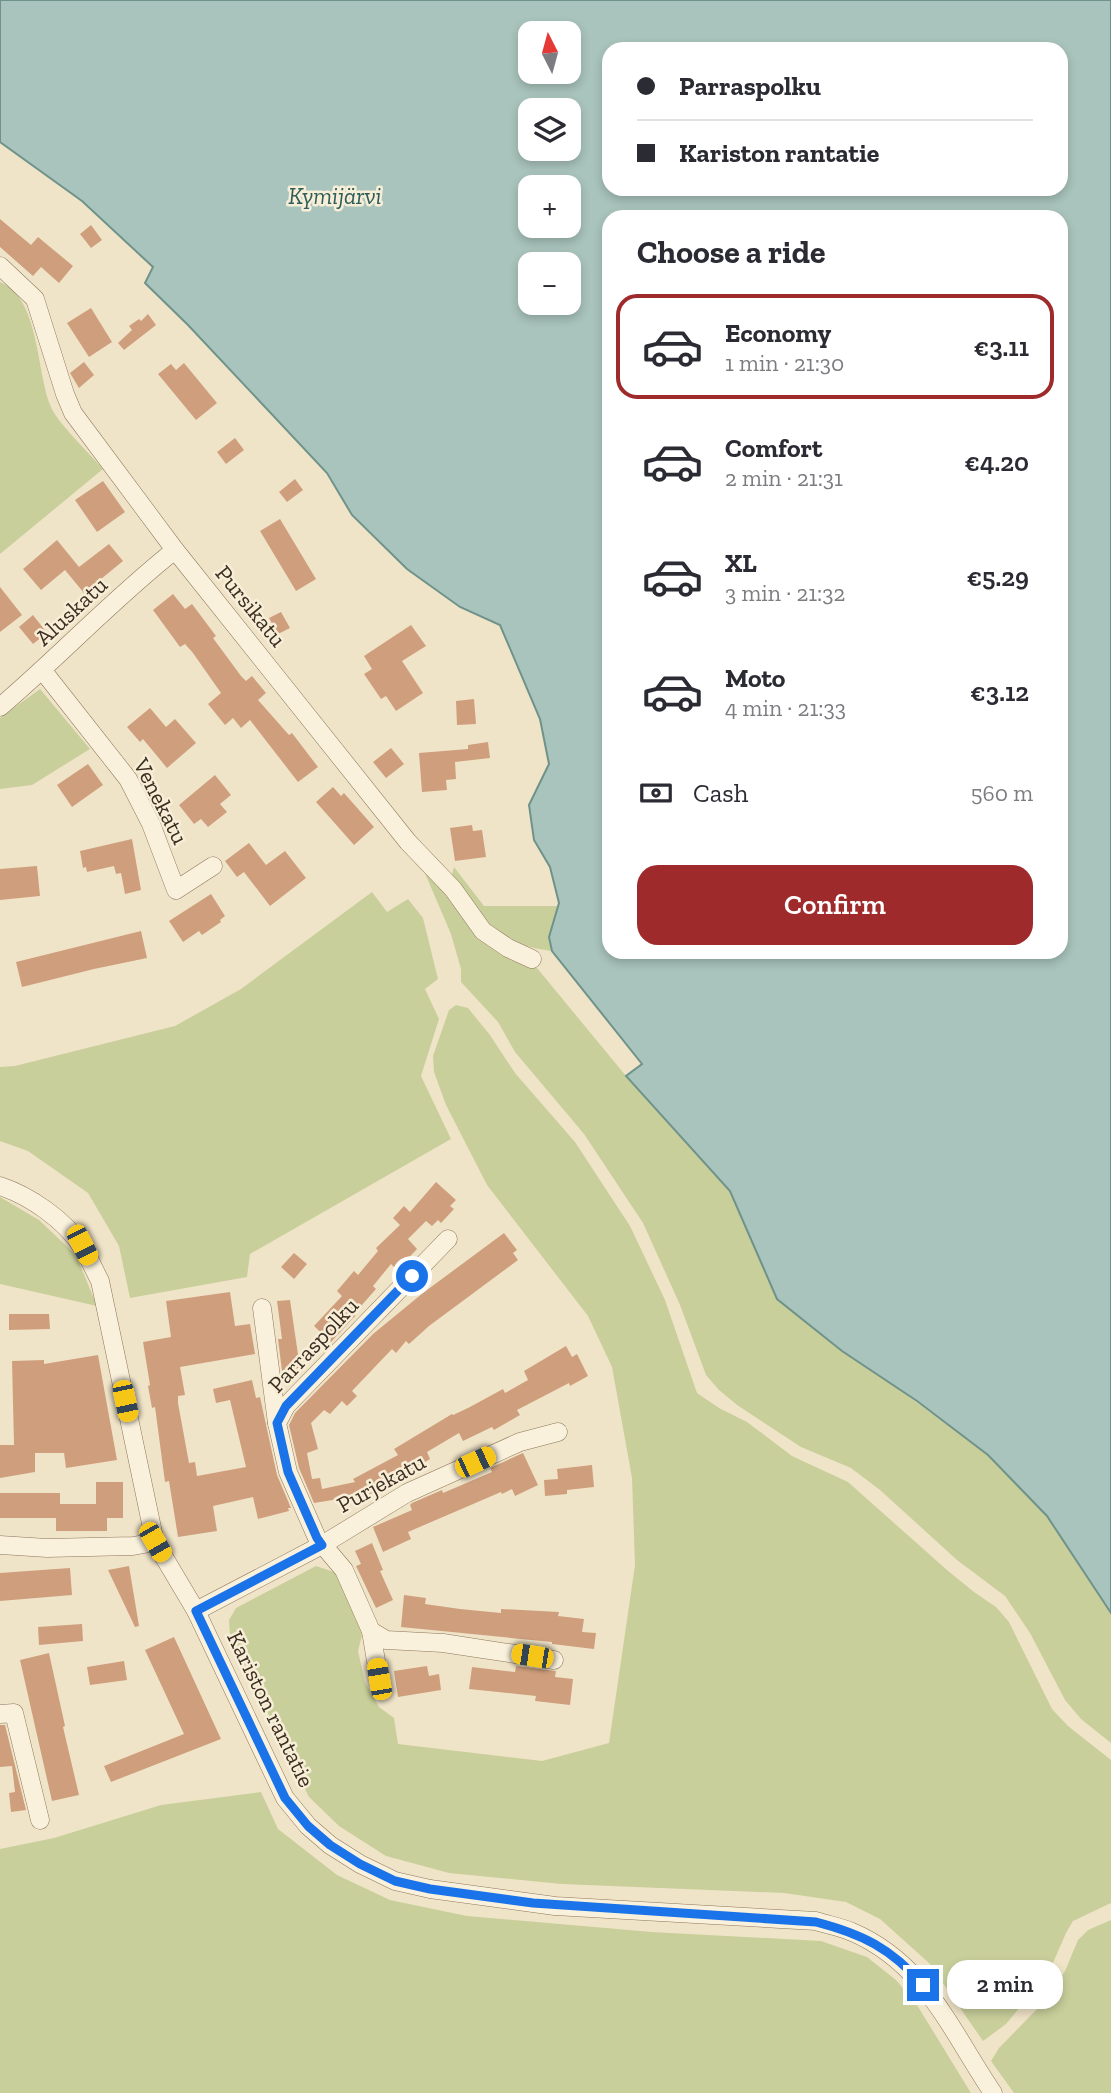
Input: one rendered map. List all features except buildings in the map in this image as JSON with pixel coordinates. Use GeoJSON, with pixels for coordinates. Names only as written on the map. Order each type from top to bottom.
{"type":"FeatureCollection","features":[{"type":"Feature","properties":{"kind":"street","name":"Pursikatu"},"geometry":{"type":"LineString","coordinates":[[0,266],[35,299],[73,413],[175,550],[408,842],[453,889],[483,931],[532,960]]}},
{"type":"Feature","properties":{"kind":"street","name":"Aluskatu"},"geometry":{"type":"LineString","coordinates":[[0,707],[43,671],[149,570],[175,550]]}},
{"type":"Feature","properties":{"kind":"street","name":"Venekatu"},"geometry":{"type":"LineString","coordinates":[[43,671],[128,779],[151,824],[176,890],[213,866]]}},
{"type":"Feature","properties":{"kind":"street","name":"Kariston rantatie"},"geometry":{"type":"LineString","coordinates":[[0,1186],[12,1189],[54,1216],[82,1245],[100,1281],[155,1542],[196,1611],[285,1798],[308,1826],[330,1845],[360,1864],[395,1881],[555,1906],[816,1922],[849,1930],[890,1952],[907,1966],[936,2004],[993,2093]]}},
{"type":"Feature","properties":{"kind":"street","name":"Parraspolku"},"geometry":{"type":"LineString","coordinates":[[379,1679],[371,1631],[344,1570],[317,1538],[288,1472],[277,1423],[286,1406],[448,1239]]}},
{"type":"Feature","properties":{"kind":"street"},"geometry":{"type":"LineString","coordinates":[[262,1308],[277,1423]]}},
{"type":"Feature","properties":{"kind":"street","name":"Purjekatu"},"geometry":{"type":"LineString","coordinates":[[196,1611],[322,1545],[407,1493],[520,1442],[558,1432]]}},
{"type":"Feature","properties":{"kind":"street"},"geometry":{"type":"LineString","coordinates":[[0,1545],[59,1548],[133,1546],[155,1542]]}},
{"type":"Feature","properties":{"kind":"street"},"geometry":{"type":"LineString","coordinates":[[371,1631],[386,1640],[443,1643],[554,1660]]}},
{"type":"Feature","properties":{"kind":"street"},"geometry":{"type":"LineString","coordinates":[[0,1714],[14,1713],[40,1820]]}},
{"type":"Feature","properties":{"kind":"green space"},"geometry":{"type":"Polygon","coordinates":[[[0,282],[13,291],[23,303],[30,319],[46,392],[54,413],[103,469],[0,554],[0,282]]]}},
{"type":"Feature","properties":{"kind":"green space"},"geometry":{"type":"Polygon","coordinates":[[[40,689],[90,749],[32,785],[0,789],[0,718],[40,689]]]}},
{"type":"Feature","properties":{"kind":"green space"},"geometry":{"type":"Polygon","coordinates":[[[454,867],[484,906],[558,906],[549,937],[552,951],[517,943],[481,919],[451,878],[454,867]]]}},
{"type":"Feature","properties":{"kind":"green space"},"geometry":{"type":"Polygon","coordinates":[[[424,871],[431,874],[493,947],[537,968],[626,1076],[730,1191],[777,1299],[988,1455],[1047,1516],[1111,1613],[1111,1743],[1081,1719],[1065,1700],[1030,1633],[1005,1596],[957,1560],[880,1490],[851,1468],[801,1447],[737,1405],[706,1375],[680,1305],[643,1223],[584,1134],[515,1052],[498,1022],[461,982],[461,969],[451,934],[424,871]]]}},
{"type":"Feature","properties":{"kind":"green space"},"geometry":{"type":"Polygon","coordinates":[[[372,892],[387,912],[408,899],[423,918],[438,979],[425,989],[439,1019],[421,1076],[451,1139],[250,1254],[247,1277],[130,1298],[119,1246],[88,1193],[28,1151],[0,1141],[0,1067],[15,1066],[175,1026],[241,989],[372,892]]]}},
{"type":"Feature","properties":{"kind":"green space"},"geometry":{"type":"Polygon","coordinates":[[[456,1005],[468,1008],[515,1073],[575,1142],[630,1226],[665,1300],[697,1393],[747,1422],[792,1456],[848,1482],[947,1570],[996,1607],[1009,1622],[1052,1709],[1068,1726],[1111,1760],[1111,1903],[1073,1921],[1049,1972],[1006,2024],[983,2041],[929,1963],[880,1919],[846,1902],[784,1893],[562,1884],[449,1873],[386,1856],[339,1826],[309,1797],[230,1636],[229,1620],[236,1608],[316,1566],[334,1572],[353,1601],[362,1635],[358,1651],[365,1682],[379,1707],[394,1718],[398,1744],[542,1761],[609,1743],[635,1565],[632,1478],[612,1367],[588,1316],[487,1185],[446,1105],[434,1072],[433,1056],[449,1010],[456,1005]]]}},
{"type":"Feature","properties":{"kind":"green space"},"geometry":{"type":"Polygon","coordinates":[[[0,1197],[39,1220],[76,1255],[97,1306],[0,1284],[0,1197]]]}},
{"type":"Feature","properties":{"kind":"green space"},"geometry":{"type":"Polygon","coordinates":[[[261,1792],[278,1829],[337,1875],[390,1900],[467,1916],[652,1932],[821,1941],[867,1957],[896,1980],[917,2005],[971,2093],[0,2093],[0,1849],[54,1838],[161,1805],[261,1792]]]}},
{"type":"Feature","properties":{"kind":"green space"},"geometry":{"type":"Polygon","coordinates":[[[1111,1920],[1111,2093],[1014,2093],[991,2061],[999,2048],[1044,2002],[1065,1971],[1078,1940],[1088,1930],[1111,1920]]]}},
{"type":"Feature","properties":{"kind":"water","name":"Kymijärvi"},"geometry":{"type":"Polygon","coordinates":[[[0,0],[1111,0],[1111,1613],[1047,1516],[988,1455],[917,1401],[842,1351],[777,1299],[730,1191],[626,1076],[642,1064],[552,951],[549,937],[559,903],[550,867],[534,840],[529,805],[549,764],[540,719],[500,625],[460,607],[407,569],[352,515],[327,473],[145,283],[153,267],[82,201],[0,142],[0,0]]]}},
{"type":"Feature","properties":{"kind":"route"},"geometry":{"type":"LineString","coordinates":[[412,1276],[286,1406],[277,1423],[288,1472],[322,1545],[196,1611],[285,1798],[308,1826],[330,1845],[395,1881],[430,1889],[555,1906],[816,1922],[849,1930],[870,1940],[907,1966],[923,1985]]}}]}
